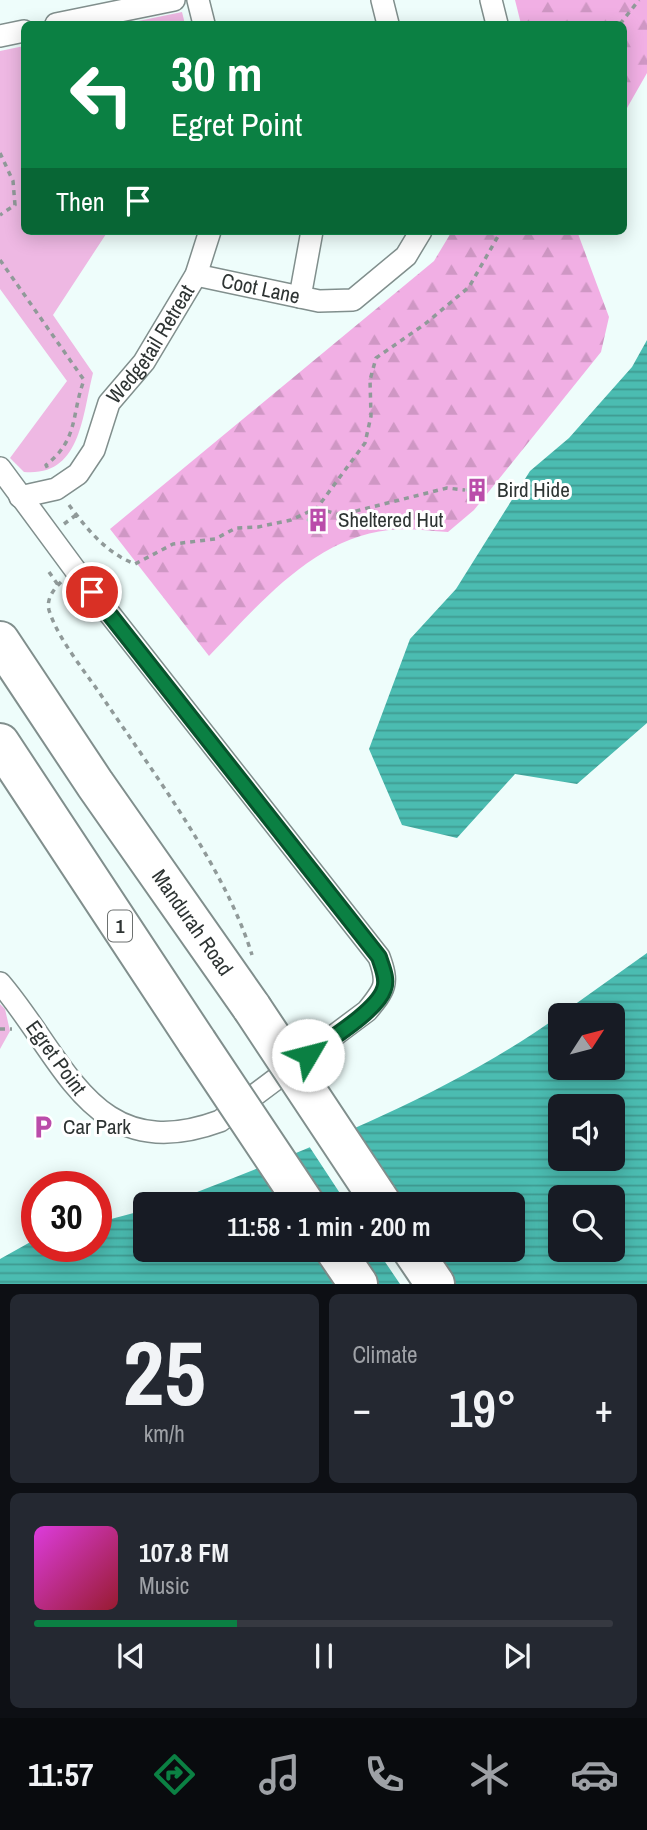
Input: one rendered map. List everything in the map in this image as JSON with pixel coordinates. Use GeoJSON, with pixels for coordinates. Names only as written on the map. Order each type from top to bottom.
{"type":"FeatureCollection","features":[{"type":"Feature","properties":{"kind":"highway","name":"Mandurah Road"},"geometry":{"type":"LineString","coordinates":[[0,642],[253,1008],[374,1192]]}},
{"type":"Feature","properties":{"kind":"highway","name":"1"},"geometry":{"type":"LineString","coordinates":[[0,743],[297,1192]]}},
{"type":"Feature","properties":{"kind":"highway"},"geometry":{"type":"LineString","coordinates":[[343,1262],[358,1284]]}},
{"type":"Feature","properties":{"kind":"highway"},"geometry":{"type":"LineString","coordinates":[[420,1262],[435,1284]]}},
{"type":"Feature","properties":{"kind":"street"},"geometry":{"type":"LineString","coordinates":[[71,21],[174,0]]}},
{"type":"Feature","properties":{"kind":"street"},"geometry":{"type":"LineString","coordinates":[[198,0],[203,21]]}},
{"type":"Feature","properties":{"kind":"street"},"geometry":{"type":"LineString","coordinates":[[382,0],[387,21]]}},
{"type":"Feature","properties":{"kind":"street"},"geometry":{"type":"LineString","coordinates":[[491,0],[496,21]]}},
{"type":"Feature","properties":{"kind":"street"},"geometry":{"type":"LineString","coordinates":[[0,36],[21,32]]}},
{"type":"Feature","properties":{"kind":"street","name":"Wedgetail Retreat"},"geometry":{"type":"LineString","coordinates":[[20,497],[56,489],[78,474],[94,450],[109,403],[144,362],[196,275],[209,235]]}},
{"type":"Feature","properties":{"kind":"street","name":"Coot Lane"},"geometry":{"type":"LineString","coordinates":[[196,275],[300,297],[311,235]]}},
{"type":"Feature","properties":{"kind":"street"},"geometry":{"type":"LineString","coordinates":[[300,297],[319,301],[353,300],[406,256],[419,235]]}},
{"type":"Feature","properties":{"kind":"street","name":"Egret Point"},"geometry":{"type":"LineString","coordinates":[[0,468],[76,571],[379,957],[385,974],[384,990],[367,1011],[220,1121],[196,1130],[164,1132],[129,1129],[93,1106],[76,1090],[40,1034],[0,983]]}},
{"type":"Feature","properties":{"kind":"path"},"geometry":{"type":"LineString","coordinates":[[622,21],[639,0]]}},
{"type":"Feature","properties":{"kind":"path"},"geometry":{"type":"LineString","coordinates":[[0,153],[13,181],[15,205],[0,215]]}},
{"type":"Feature","properties":{"kind":"path"},"geometry":{"type":"LineString","coordinates":[[0,260],[83,380],[70,438],[46,464],[56,489],[94,536],[118,558],[135,564],[173,544],[215,539],[236,528],[258,527],[291,520],[317,508],[365,443],[371,416],[370,380],[376,358],[425,324],[469,287],[500,235]]}},
{"type":"Feature","properties":{"kind":"path"},"geometry":{"type":"LineString","coordinates":[[317,508],[340,515],[447,488],[465,491]]}},
{"type":"Feature","properties":{"kind":"path"},"geometry":{"type":"LineString","coordinates":[[68,535],[61,526],[76,515]]}},
{"type":"Feature","properties":{"kind":"path"},"geometry":{"type":"LineString","coordinates":[[76,571],[58,585],[49,598],[49,609],[71,649],[170,798],[216,876],[228,898],[253,960]]}},
{"type":"Feature","properties":{"kind":"shaded area"},"geometry":{"type":"Polygon","coordinates":[[[182,12],[184,21],[138,21],[182,12]]]}},
{"type":"Feature","properties":{"kind":"shaded area"},"geometry":{"type":"Polygon","coordinates":[[[21,47],[21,235],[105,235],[53,315],[93,373],[76,440],[68,454],[57,465],[43,471],[24,472],[10,458],[67,381],[0,289],[0,51],[21,47]]]}},
{"type":"Feature","properties":{"kind":"shaded area"},"geometry":{"type":"Polygon","coordinates":[[[0,1004],[5,1009],[10,1031],[0,1049],[0,1004]]]}},
{"type":"Feature","properties":{"kind":"green space"},"geometry":{"type":"Polygon","coordinates":[[[515,0],[647,0],[647,73],[627,108],[627,21],[520,21],[515,0]]]}},
{"type":"Feature","properties":{"kind":"green space"},"geometry":{"type":"Polygon","coordinates":[[[450,235],[578,235],[609,317],[601,352],[474,510],[448,532],[389,530],[361,536],[336,546],[289,577],[209,656],[110,529],[434,261],[450,235]]]}},
{"type":"Feature","properties":{"kind":"water"},"geometry":{"type":"Polygon","coordinates":[[[647,340],[647,723],[577,784],[515,774],[457,838],[402,825],[369,749],[410,639],[456,589],[530,471],[569,438],[632,367],[647,340]]]}},
{"type":"Feature","properties":{"kind":"water"},"geometry":{"type":"Polygon","coordinates":[[[647,953],[647,1284],[0,1284],[0,1259],[21,1247],[21,1262],[112,1262],[112,1219],[133,1213],[133,1262],[525,1262],[525,1192],[197,1192],[369,1122],[468,1072],[548,1023],[548,1080],[625,1080],[625,1003],[577,1003],[647,953]]]}},
{"type":"Feature","properties":{"kind":"pier"},"geometry":{"type":"Polygon","coordinates":[[[339,1129],[381,1192],[339,1192],[307,1143],[339,1129]]]}},
{"type":"Feature","properties":{"kind":"pier"},"geometry":{"type":"Polygon","coordinates":[[[385,1262],[427,1262],[442,1284],[400,1284],[385,1262]]]}},
{"type":"Feature","properties":{"kind":"building","name":"Bird Hide"},"geometry":{"type":"Polygon","coordinates":[[[476,478],[488,489],[477,501],[465,490],[476,478]]]}},
{"type":"Feature","properties":{"kind":"building","name":"Sheltered Hut"},"geometry":{"type":"Polygon","coordinates":[[[317,508],[329,519],[318,531],[306,520],[317,508]]]}},
{"type":"Feature","properties":{"kind":"place","name":"Bird Hide"},"geometry":{"type":"Point","coordinates":[477,490]}},
{"type":"Feature","properties":{"kind":"place","name":"Sheltered Hut"},"geometry":{"type":"Point","coordinates":[318,520]}},
{"type":"Feature","properties":{"kind":"place","name":"Car Park"},"geometry":{"type":"Point","coordinates":[43,1127]}},
{"type":"Feature","properties":{"kind":"route"},"geometry":{"type":"LineString","coordinates":[[92,592],[379,957],[385,974],[384,990],[367,1011],[308,1055]]}}]}
